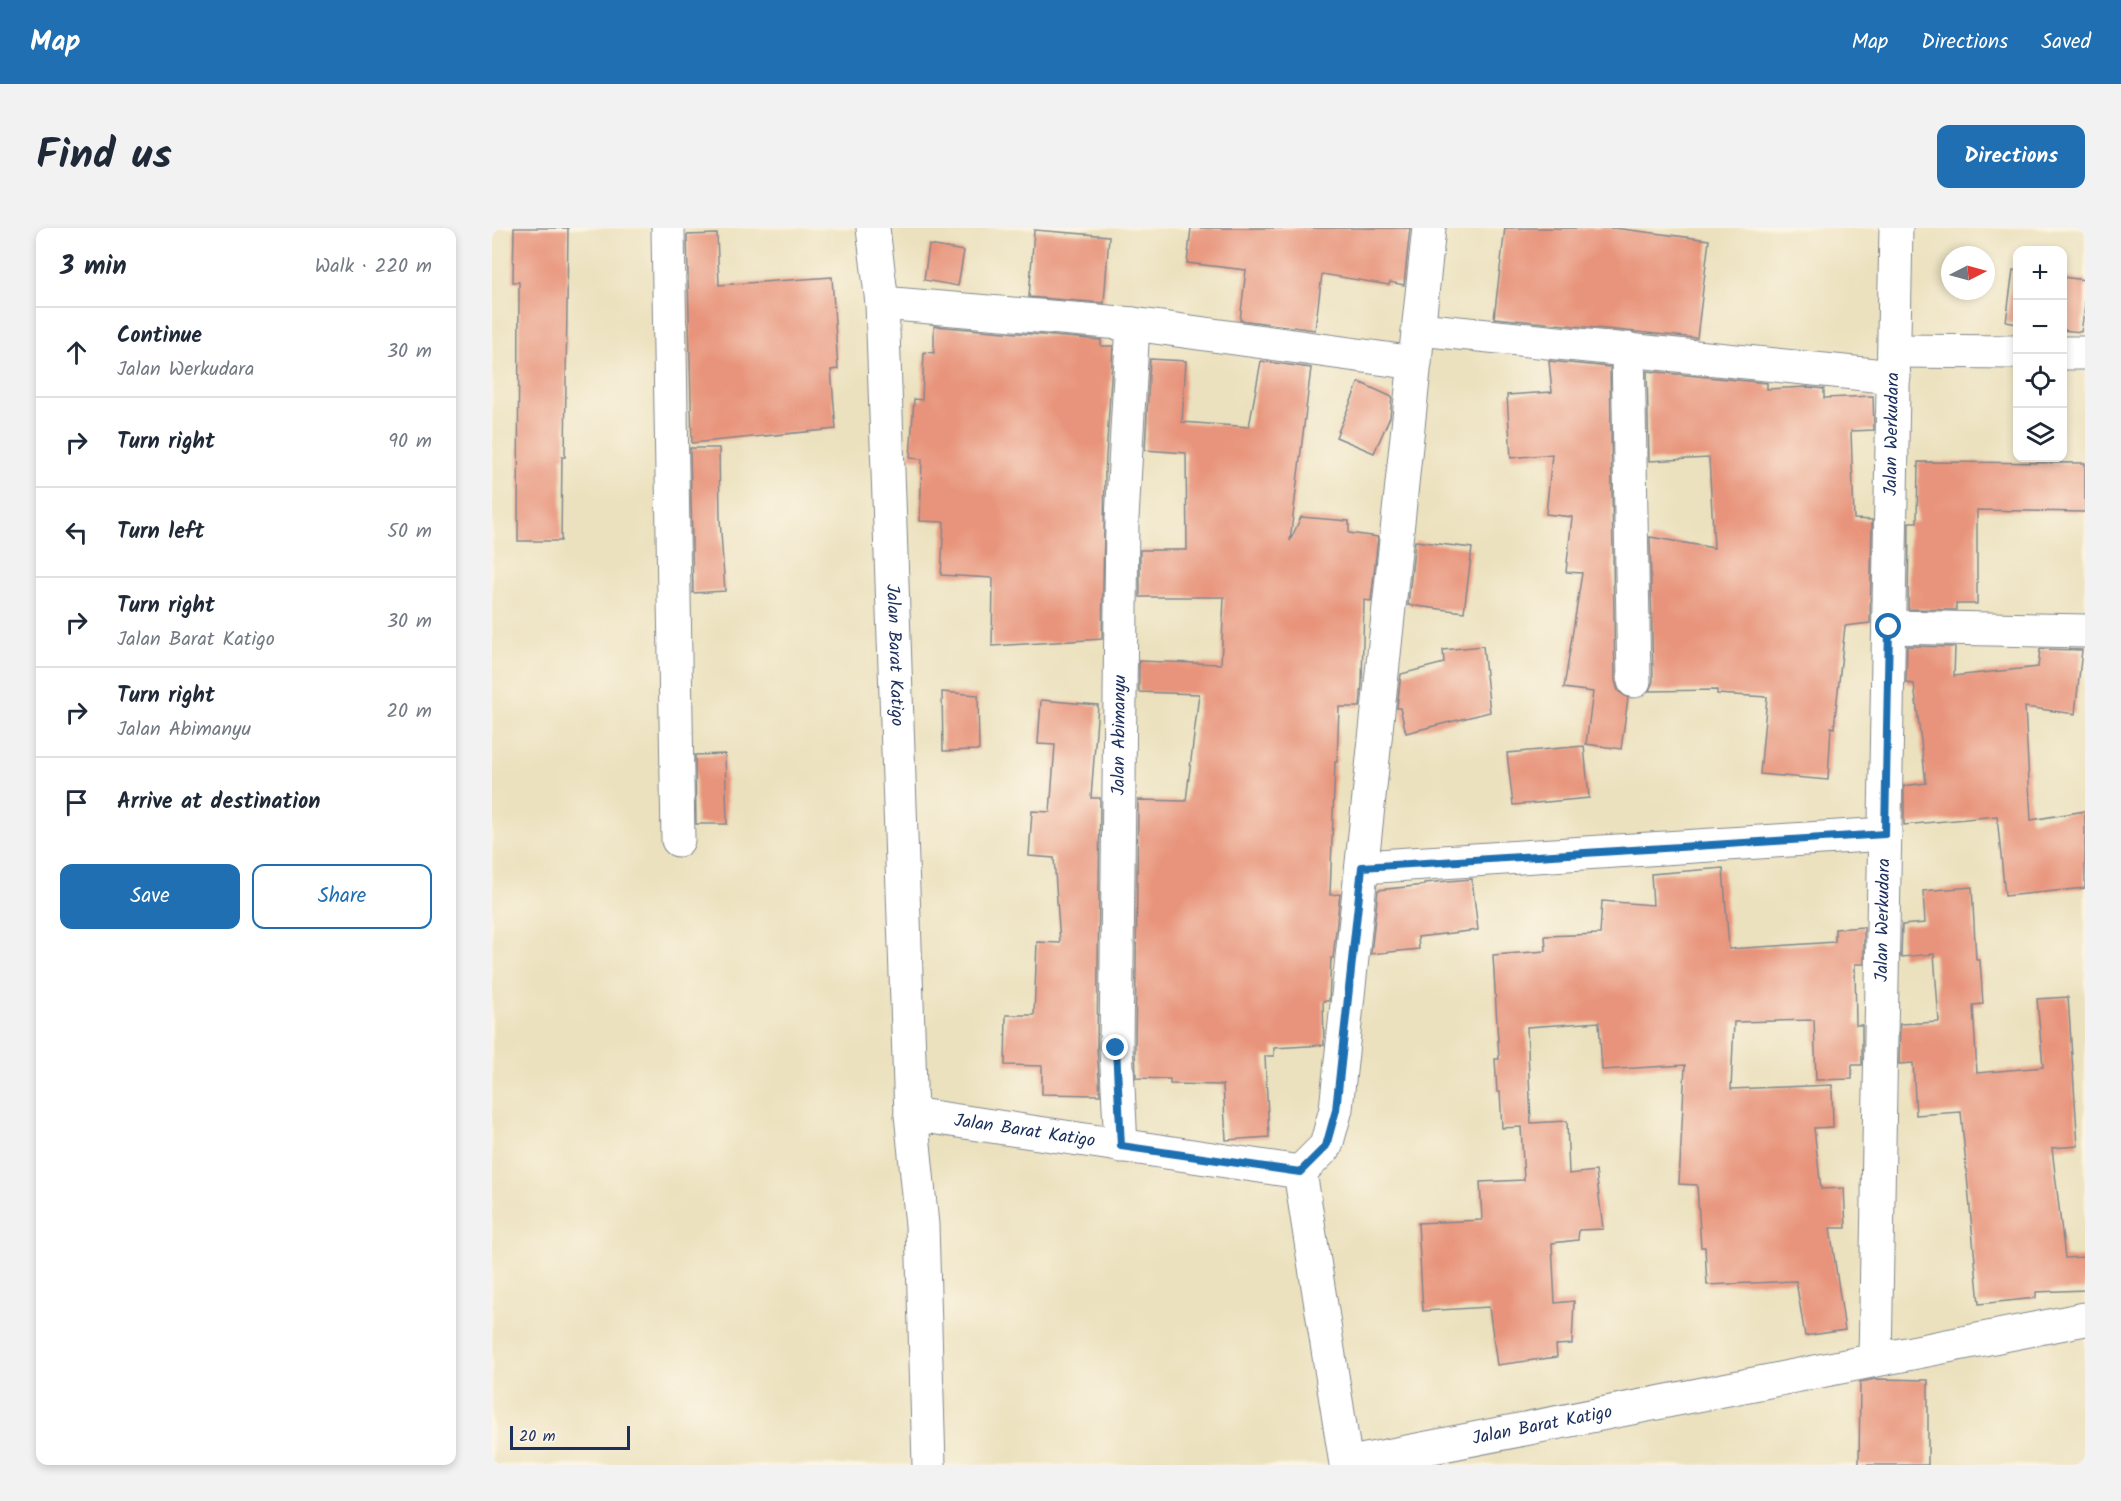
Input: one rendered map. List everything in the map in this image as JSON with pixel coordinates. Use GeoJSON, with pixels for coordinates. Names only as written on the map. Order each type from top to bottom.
{"type":"FeatureCollection","features":[{"type":"Feature","properties":{"kind":"street"},"geometry":{"type":"LineString","coordinates":[[668,228],[678,840]]}},
{"type":"Feature","properties":{"kind":"street","name":"Jalan Barat Katigo"},"geometry":{"type":"LineString","coordinates":[[873,228],[882,303],[910,1114],[1300,1172],[1346,1465],[2085,1319]]}},
{"type":"Feature","properties":{"kind":"street"},"geometry":{"type":"LineString","coordinates":[[1300,1172],[1326,1146],[1336,1110],[1429,228]]}},
{"type":"Feature","properties":{"kind":"street","name":"Jalan Werkudara"},"geometry":{"type":"LineString","coordinates":[[1875,1360],[1896,228]]}},
{"type":"Feature","properties":{"kind":"street"},"geometry":{"type":"LineString","coordinates":[[882,303],[1133,324],[1415,363]]}},
{"type":"Feature","properties":{"kind":"street","name":"Jalan Abimanyu"},"geometry":{"type":"LineString","coordinates":[[1121,1146],[1116,1048],[1122,519],[1133,324]]}},
{"type":"Feature","properties":{"kind":"street"},"geometry":{"type":"LineString","coordinates":[[1419,329],[1628,350],[1894,364],[2013,352]]}},
{"type":"Feature","properties":{"kind":"street"},"geometry":{"type":"LineString","coordinates":[[1628,350],[1634,681]]}},
{"type":"Feature","properties":{"kind":"street"},"geometry":{"type":"LineString","coordinates":[[2067,352],[2085,353]]}},
{"type":"Feature","properties":{"kind":"street"},"geometry":{"type":"LineString","coordinates":[[1889,627],[2085,631]]}},
{"type":"Feature","properties":{"kind":"street"},"geometry":{"type":"LineString","coordinates":[[1362,867],[1885,834]]}},
{"type":"Feature","properties":{"kind":"street"},"geometry":{"type":"LineString","coordinates":[[910,1114],[922,1226],[929,1465]]}},
{"type":"Feature","properties":{"kind":"building"},"geometry":{"type":"Polygon","coordinates":[[[514,228],[568,228],[565,457],[562,457],[561,541],[518,541],[519,282],[513,282],[514,228]]]}},
{"type":"Feature","properties":{"kind":"building"},"geometry":{"type":"Polygon","coordinates":[[[1191,228],[1410,228],[1404,285],[1390,282],[1389,285],[1322,274],[1315,330],[1240,320],[1246,270],[1187,263],[1191,228]]]}},
{"type":"Feature","properties":{"kind":"building"},"geometry":{"type":"Polygon","coordinates":[[[1505,228],[1614,228],[1709,240],[1697,338],[1494,318],[1505,228]]]}},
{"type":"Feature","properties":{"kind":"building"},"geometry":{"type":"Polygon","coordinates":[[[1034,230],[1109,236],[1104,303],[1029,297],[1034,230]]]}},
{"type":"Feature","properties":{"kind":"building"},"geometry":{"type":"Polygon","coordinates":[[[717,234],[719,285],[832,277],[838,369],[831,370],[836,429],[692,443],[687,235],[717,234]]]}},
{"type":"Feature","properties":{"kind":"building"},"geometry":{"type":"Polygon","coordinates":[[[929,245],[964,251],[958,286],[924,280],[929,245]]]}},
{"type":"Feature","properties":{"kind":"building"},"geometry":{"type":"Polygon","coordinates":[[[2013,270],[2013,323],[2006,322],[2013,270]]]}},
{"type":"Feature","properties":{"kind":"building"},"geometry":{"type":"Polygon","coordinates":[[[2067,278],[2085,280],[2085,305],[2081,332],[2067,331],[2067,278]]]}},
{"type":"Feature","properties":{"kind":"building"},"geometry":{"type":"Polygon","coordinates":[[[934,326],[1101,340],[1101,346],[1113,346],[1105,473],[1102,639],[992,646],[993,578],[941,575],[944,522],[920,521],[922,459],[910,458],[914,399],[922,400],[924,352],[934,353],[934,326]]]}},
{"type":"Feature","properties":{"kind":"building"},"geometry":{"type":"Polygon","coordinates":[[[1150,359],[1186,361],[1182,422],[1249,427],[1261,361],[1311,368],[1290,541],[1301,517],[1349,521],[1349,533],[1378,537],[1371,601],[1364,600],[1360,707],[1339,707],[1330,895],[1340,894],[1333,958],[1331,958],[1329,1001],[1323,1001],[1324,1045],[1274,1048],[1274,1056],[1265,1056],[1269,1137],[1226,1140],[1223,1085],[1170,1084],[1170,1079],[1136,1078],[1138,800],[1186,801],[1199,694],[1139,692],[1139,661],[1221,664],[1224,597],[1140,597],[1140,550],[1187,550],[1186,453],[1145,450],[1150,359]]]}},
{"type":"Feature","properties":{"kind":"building"},"geometry":{"type":"Polygon","coordinates":[[[1549,361],[1610,367],[1615,681],[1618,691],[1628,698],[1621,749],[1586,744],[1593,692],[1564,688],[1582,573],[1566,572],[1572,517],[1546,514],[1552,454],[1511,458],[1507,395],[1552,392],[1549,361]]]}},
{"type":"Feature","properties":{"kind":"building"},"geometry":{"type":"Polygon","coordinates":[[[1647,371],[1767,383],[1767,389],[1807,387],[1824,389],[1824,398],[1873,396],[1874,430],[1851,431],[1854,519],[1872,520],[1870,623],[1845,626],[1834,728],[1831,727],[1828,780],[1760,774],[1767,697],[1717,694],[1717,690],[1649,691],[1653,681],[1650,537],[1714,548],[1709,458],[1649,461],[1647,371]]]}},
{"type":"Feature","properties":{"kind":"building"},"geometry":{"type":"Polygon","coordinates":[[[1359,382],[1392,397],[1390,417],[1374,453],[1336,437],[1359,382]]]}},
{"type":"Feature","properties":{"kind":"building"},"geometry":{"type":"Polygon","coordinates":[[[690,448],[719,448],[720,519],[725,591],[693,593],[690,448]]]}},
{"type":"Feature","properties":{"kind":"building"},"geometry":{"type":"Polygon","coordinates":[[[1918,462],[2085,463],[2085,512],[1977,510],[1977,604],[1956,604],[1956,610],[1908,609],[1909,522],[1917,522],[1918,462]]]}},
{"type":"Feature","properties":{"kind":"building"},"geometry":{"type":"Polygon","coordinates":[[[1415,541],[1472,548],[1464,612],[1408,605],[1415,541]]]}},
{"type":"Feature","properties":{"kind":"building"},"geometry":{"type":"Polygon","coordinates":[[[1483,646],[1490,712],[1406,733],[1400,708],[1397,708],[1401,674],[1444,663],[1443,650],[1483,646]]]}},
{"type":"Feature","properties":{"kind":"building"},"geometry":{"type":"Polygon","coordinates":[[[1907,646],[1955,647],[1954,676],[2038,667],[2040,649],[2082,650],[2075,714],[2025,707],[2031,820],[2085,811],[2085,888],[2005,896],[1997,816],[1904,825],[1904,786],[1926,783],[1914,684],[1906,683],[1907,646]]]}},
{"type":"Feature","properties":{"kind":"building"},"geometry":{"type":"Polygon","coordinates":[[[942,692],[978,695],[979,750],[943,751],[942,692]]]}},
{"type":"Feature","properties":{"kind":"building"},"geometry":{"type":"Polygon","coordinates":[[[1041,700],[1098,705],[1091,798],[1100,798],[1097,1048],[1100,1095],[1042,1094],[1042,1066],[1005,1065],[1006,1015],[1034,1015],[1037,942],[1060,943],[1054,858],[1029,856],[1032,811],[1050,812],[1055,745],[1038,744],[1041,700]]]}},
{"type":"Feature","properties":{"kind":"building"},"geometry":{"type":"Polygon","coordinates":[[[1584,746],[1589,798],[1513,805],[1507,753],[1584,746]]]}},
{"type":"Feature","properties":{"kind":"building"},"geometry":{"type":"Polygon","coordinates":[[[725,754],[727,824],[696,824],[695,755],[725,754]]]}},
{"type":"Feature","properties":{"kind":"building"},"geometry":{"type":"Polygon","coordinates":[[[1723,868],[1729,949],[1835,942],[1835,929],[1864,927],[1864,964],[1855,964],[1856,1025],[1862,1025],[1862,1065],[1852,1065],[1852,1079],[1816,1080],[1814,1020],[1734,1022],[1731,1089],[1832,1085],[1833,1127],[1814,1128],[1821,1189],[1844,1188],[1846,1228],[1830,1228],[1845,1330],[1805,1336],[1796,1281],[1707,1285],[1705,1247],[1701,1247],[1697,1185],[1679,1184],[1685,1065],[1602,1070],[1599,1022],[1527,1027],[1531,1123],[1567,1121],[1569,1174],[1596,1171],[1603,1229],[1579,1230],[1578,1240],[1552,1243],[1555,1303],[1574,1301],[1572,1344],[1556,1345],[1557,1357],[1497,1365],[1489,1307],[1423,1311],[1418,1223],[1482,1220],[1480,1182],[1524,1180],[1521,1127],[1502,1128],[1500,1092],[1497,1092],[1495,1059],[1499,1059],[1493,955],[1546,951],[1545,936],[1600,934],[1602,901],[1653,905],[1651,874],[1723,868]]]}},
{"type":"Feature","properties":{"kind":"building"},"geometry":{"type":"Polygon","coordinates":[[[1472,879],[1478,930],[1418,937],[1419,949],[1371,954],[1378,890],[1472,879]]]}},
{"type":"Feature","properties":{"kind":"building"},"geometry":{"type":"Polygon","coordinates":[[[1972,887],[1976,960],[1980,960],[1983,1004],[1973,1005],[1977,1073],[2043,1067],[2037,999],[2068,997],[2078,1146],[2052,1148],[2065,1258],[2085,1257],[2085,1290],[2036,1292],[2036,1298],[1979,1304],[1961,1112],[1916,1115],[1913,1063],[1899,1064],[1900,1024],[1939,1022],[1934,954],[1901,957],[1902,925],[1925,923],[1923,891],[1972,887]]]}},
{"type":"Feature","properties":{"kind":"building"},"geometry":{"type":"Polygon","coordinates":[[[1875,1379],[1928,1380],[1928,1465],[1859,1465],[1860,1382],[1875,1379]]]}},
{"type":"Feature","properties":{"kind":"route"},"geometry":{"type":"LineString","coordinates":[[1116,1048],[1121,1146],[1300,1172],[1326,1146],[1336,1110],[1362,867],[1885,834],[1889,627]]}}]}
